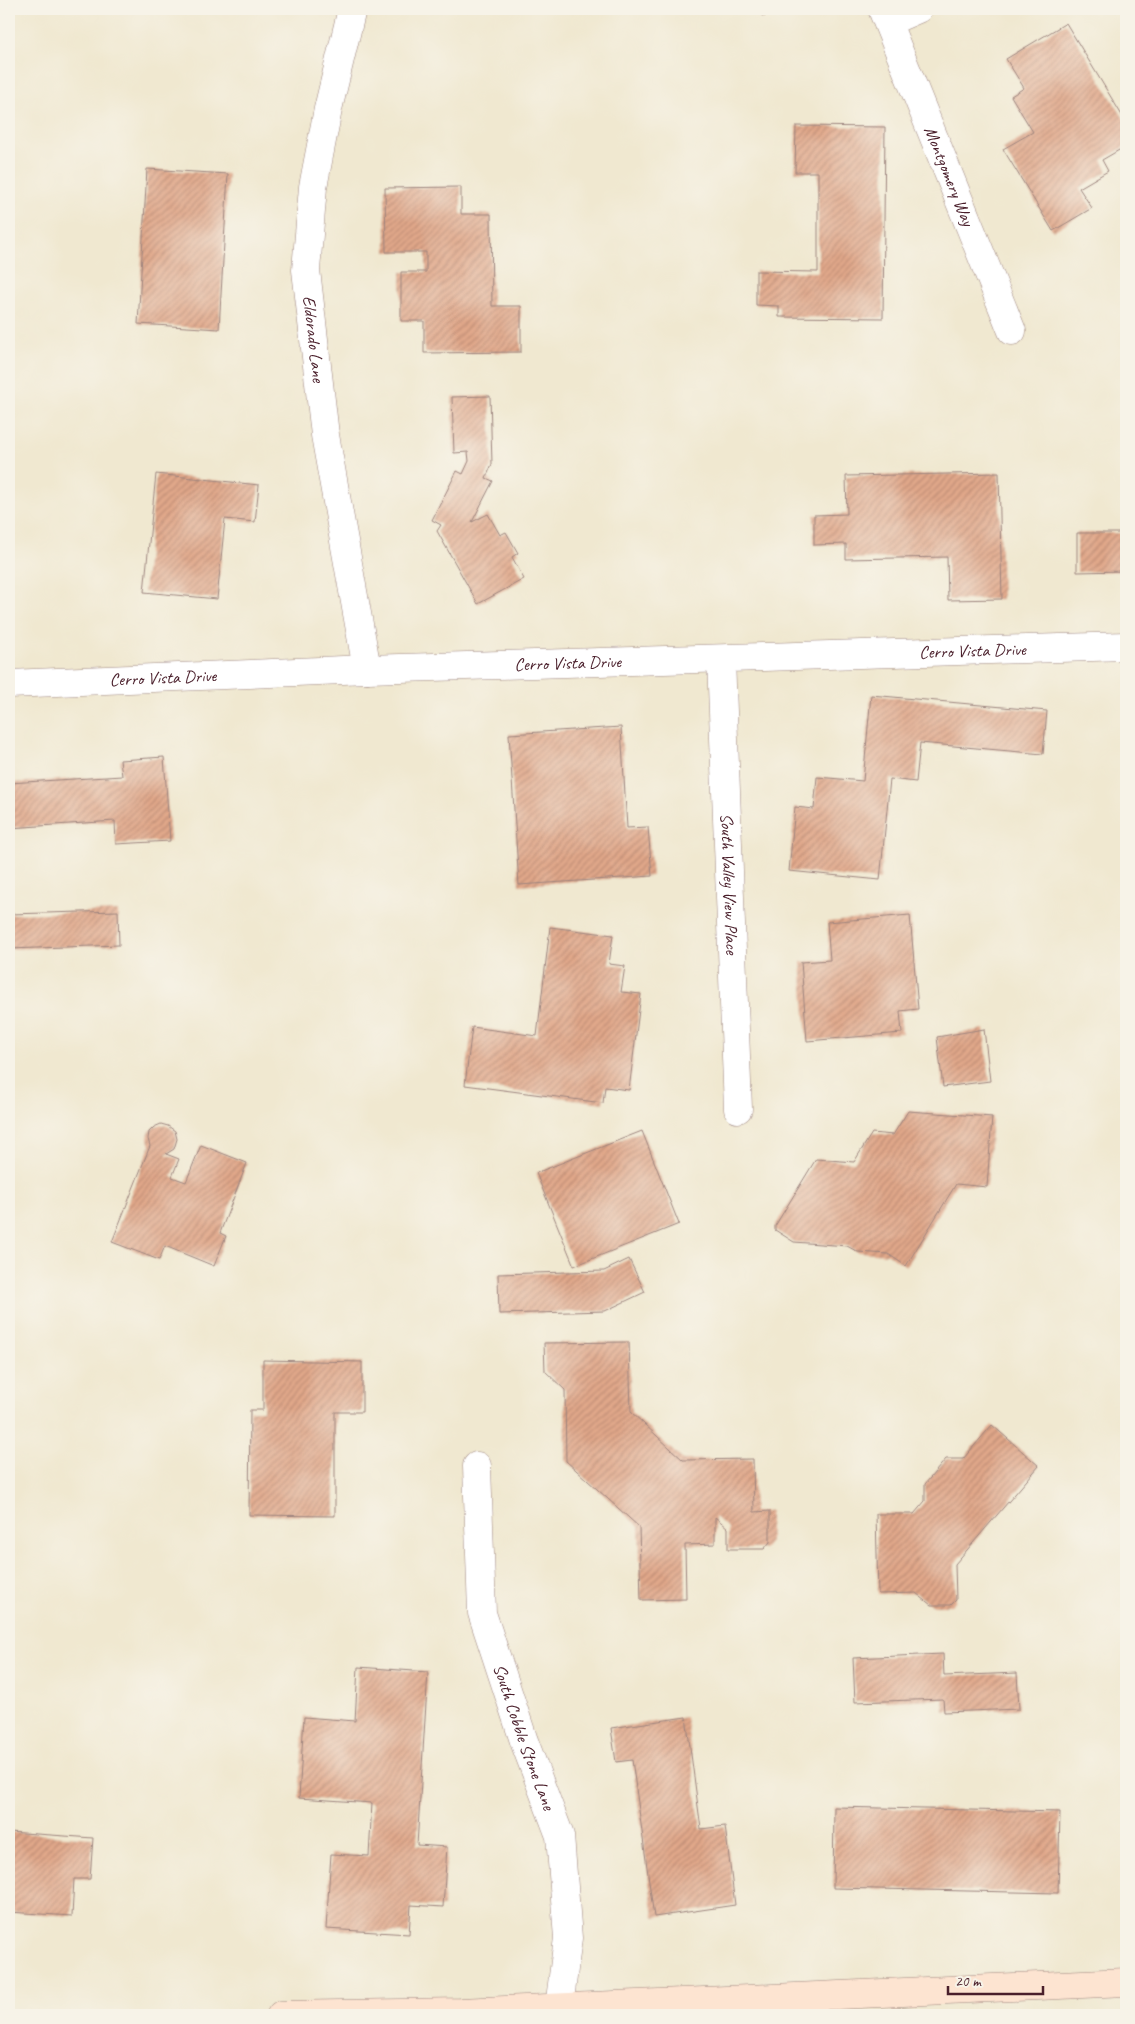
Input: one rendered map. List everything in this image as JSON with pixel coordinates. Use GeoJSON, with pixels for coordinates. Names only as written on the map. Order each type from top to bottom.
{"type":"FeatureCollection","features":[{"type":"Feature","properties":{"kind":"street","name":"Eldorado Lane"},"geometry":{"type":"LineString","coordinates":[[352,9],[328,110],[313,187],[306,270],[325,435],[367,669]]}},
{"type":"Feature","properties":{"kind":"street","name":"Montgomery Way"},"geometry":{"type":"LineString","coordinates":[[918,9],[885,15],[1012,331]]}},
{"type":"Feature","properties":{"kind":"street","name":"Cerro Vista Drive"},"geometry":{"type":"LineString","coordinates":[[9,684],[367,669],[1126,646]]}},
{"type":"Feature","properties":{"kind":"street","name":"South Valley View Place"},"geometry":{"type":"LineString","coordinates":[[721,659],[738,1109]]}},
{"type":"Feature","properties":{"kind":"street","name":"South Cobble Stone Lane"},"geometry":{"type":"LineString","coordinates":[[476,1466],[482,1613],[524,1741],[560,1836],[568,1938],[558,2011]]}},
{"type":"Feature","properties":{"kind":"street"},"geometry":{"type":"LineString","coordinates":[[281,2015],[558,2011],[1126,1982]]}},
{"type":"Feature","properties":{"kind":"building"},"geometry":{"type":"Polygon","coordinates":[[[755,9],[772,9],[764,17],[755,9]]]}},
{"type":"Feature","properties":{"kind":"building"},"geometry":{"type":"Polygon","coordinates":[[[1066,23],[1126,122],[1126,146],[1102,160],[1108,171],[1079,188],[1092,208],[1053,231],[1003,149],[1033,132],[1011,96],[1024,88],[1006,59],[1066,23]]]}},
{"type":"Feature","properties":{"kind":"building"},"geometry":{"type":"Polygon","coordinates":[[[796,126],[885,127],[883,318],[779,317],[779,306],[756,305],[756,271],[818,272],[818,172],[795,172],[796,126]]]}},
{"type":"Feature","properties":{"kind":"building"},"geometry":{"type":"Polygon","coordinates":[[[147,169],[228,174],[219,329],[138,324],[147,169]]]}},
{"type":"Feature","properties":{"kind":"building"},"geometry":{"type":"Polygon","coordinates":[[[461,187],[461,214],[491,214],[492,306],[521,306],[521,352],[424,353],[424,321],[401,321],[401,272],[426,272],[426,252],[386,252],[385,188],[461,187]]]}},
{"type":"Feature","properties":{"kind":"building"},"geometry":{"type":"Polygon","coordinates":[[[490,396],[492,464],[486,478],[493,481],[472,522],[488,514],[500,535],[506,532],[518,553],[512,557],[524,579],[478,604],[437,531],[441,525],[432,520],[457,471],[463,474],[469,461],[468,452],[454,453],[452,397],[490,396]]]}},
{"type":"Feature","properties":{"kind":"building"},"geometry":{"type":"Polygon","coordinates":[[[1126,431],[1126,446],[1125,446],[1124,432],[1126,431]]]}},
{"type":"Feature","properties":{"kind":"building"},"geometry":{"type":"Polygon","coordinates":[[[999,473],[1002,599],[948,600],[947,557],[846,559],[846,544],[814,545],[814,515],[847,514],[846,476],[999,473]]]}},
{"type":"Feature","properties":{"kind":"building"},"geometry":{"type":"Polygon","coordinates":[[[156,474],[259,485],[255,522],[225,519],[217,599],[144,592],[156,474]]]}},
{"type":"Feature","properties":{"kind":"building"},"geometry":{"type":"Polygon","coordinates":[[[1077,533],[1126,533],[1126,571],[1077,572],[1077,533]]]}},
{"type":"Feature","properties":{"kind":"building"},"geometry":{"type":"Polygon","coordinates":[[[871,695],[1047,711],[1043,754],[920,743],[916,782],[890,779],[880,880],[789,871],[795,807],[814,809],[817,777],[863,781],[871,695]]]}},
{"type":"Feature","properties":{"kind":"building"},"geometry":{"type":"Polygon","coordinates":[[[621,727],[627,828],[648,827],[652,876],[519,885],[509,734],[621,727]]]}},
{"type":"Feature","properties":{"kind":"building"},"geometry":{"type":"Polygon","coordinates":[[[164,757],[170,841],[116,844],[115,821],[9,828],[9,783],[122,776],[120,760],[164,757]]]}},
{"type":"Feature","properties":{"kind":"building"},"geometry":{"type":"Polygon","coordinates":[[[118,911],[119,945],[9,949],[9,914],[118,911]]]}},
{"type":"Feature","properties":{"kind":"building"},"geometry":{"type":"Polygon","coordinates":[[[910,915],[918,1009],[900,1011],[902,1033],[807,1041],[801,962],[830,960],[827,922],[910,915]]]}},
{"type":"Feature","properties":{"kind":"building"},"geometry":{"type":"Polygon","coordinates":[[[550,927],[613,935],[609,964],[625,966],[621,992],[641,994],[629,1090],[605,1087],[603,1103],[465,1085],[472,1027],[537,1036],[550,927]]]}},
{"type":"Feature","properties":{"kind":"building"},"geometry":{"type":"Polygon","coordinates":[[[984,1029],[990,1081],[943,1087],[937,1037],[984,1029]]]}},
{"type":"Feature","properties":{"kind":"building"},"geometry":{"type":"Polygon","coordinates":[[[908,1111],[992,1117],[987,1187],[956,1184],[906,1266],[888,1254],[858,1252],[847,1246],[794,1242],[775,1230],[775,1226],[816,1159],[854,1162],[872,1133],[893,1135],[908,1111]]]}},
{"type":"Feature","properties":{"kind":"building"},"geometry":{"type":"Polygon","coordinates":[[[161,1124],[175,1131],[177,1139],[174,1149],[166,1154],[179,1159],[172,1177],[186,1182],[201,1145],[247,1163],[220,1233],[226,1236],[214,1266],[165,1246],[159,1260],[112,1242],[150,1146],[149,1132],[161,1124]]]}},
{"type":"Feature","properties":{"kind":"building"},"geometry":{"type":"Polygon","coordinates":[[[642,1131],[679,1224],[574,1266],[536,1173],[642,1131]]]}},
{"type":"Feature","properties":{"kind":"building"},"geometry":{"type":"Polygon","coordinates":[[[629,1259],[645,1292],[605,1311],[499,1314],[498,1274],[604,1271],[629,1259]]]}},
{"type":"Feature","properties":{"kind":"building"},"geometry":{"type":"Polygon","coordinates":[[[629,1342],[631,1412],[683,1460],[753,1459],[754,1512],[770,1511],[770,1542],[764,1549],[728,1549],[728,1528],[715,1517],[715,1544],[685,1545],[686,1599],[641,1600],[639,1527],[566,1461],[565,1390],[545,1371],[544,1343],[629,1342]]]}},
{"type":"Feature","properties":{"kind":"building"},"geometry":{"type":"Polygon","coordinates":[[[263,1360],[362,1362],[362,1412],[335,1412],[335,1516],[249,1515],[250,1410],[263,1410],[263,1360]]]}},
{"type":"Feature","properties":{"kind":"building"},"geometry":{"type":"Polygon","coordinates":[[[992,1425],[1039,1466],[955,1564],[956,1600],[951,1605],[931,1605],[916,1593],[878,1594],[876,1514],[914,1514],[925,1501],[925,1484],[946,1459],[963,1459],[992,1425]]]}},
{"type":"Feature","properties":{"kind":"building"},"geometry":{"type":"Polygon","coordinates":[[[943,1654],[944,1676],[1017,1673],[1019,1709],[944,1712],[943,1699],[855,1702],[853,1658],[943,1654]]]}},
{"type":"Feature","properties":{"kind":"building"},"geometry":{"type":"Polygon","coordinates":[[[358,1667],[428,1672],[417,1845],[447,1847],[443,1907],[411,1905],[409,1934],[326,1929],[331,1854],[369,1856],[372,1803],[299,1798],[304,1717],[355,1721],[358,1667]]]}},
{"type":"Feature","properties":{"kind":"building"},"geometry":{"type":"Polygon","coordinates":[[[686,1717],[701,1829],[725,1826],[735,1905],[654,1917],[632,1760],[616,1762],[611,1728],[686,1717]]]}},
{"type":"Feature","properties":{"kind":"building"},"geometry":{"type":"Polygon","coordinates":[[[834,1807],[1060,1812],[1058,1893],[833,1888],[834,1807]]]}},
{"type":"Feature","properties":{"kind":"building"},"geometry":{"type":"Polygon","coordinates":[[[9,1832],[93,1838],[90,1879],[74,1879],[72,1916],[9,1912],[9,1832]]]}}]}
